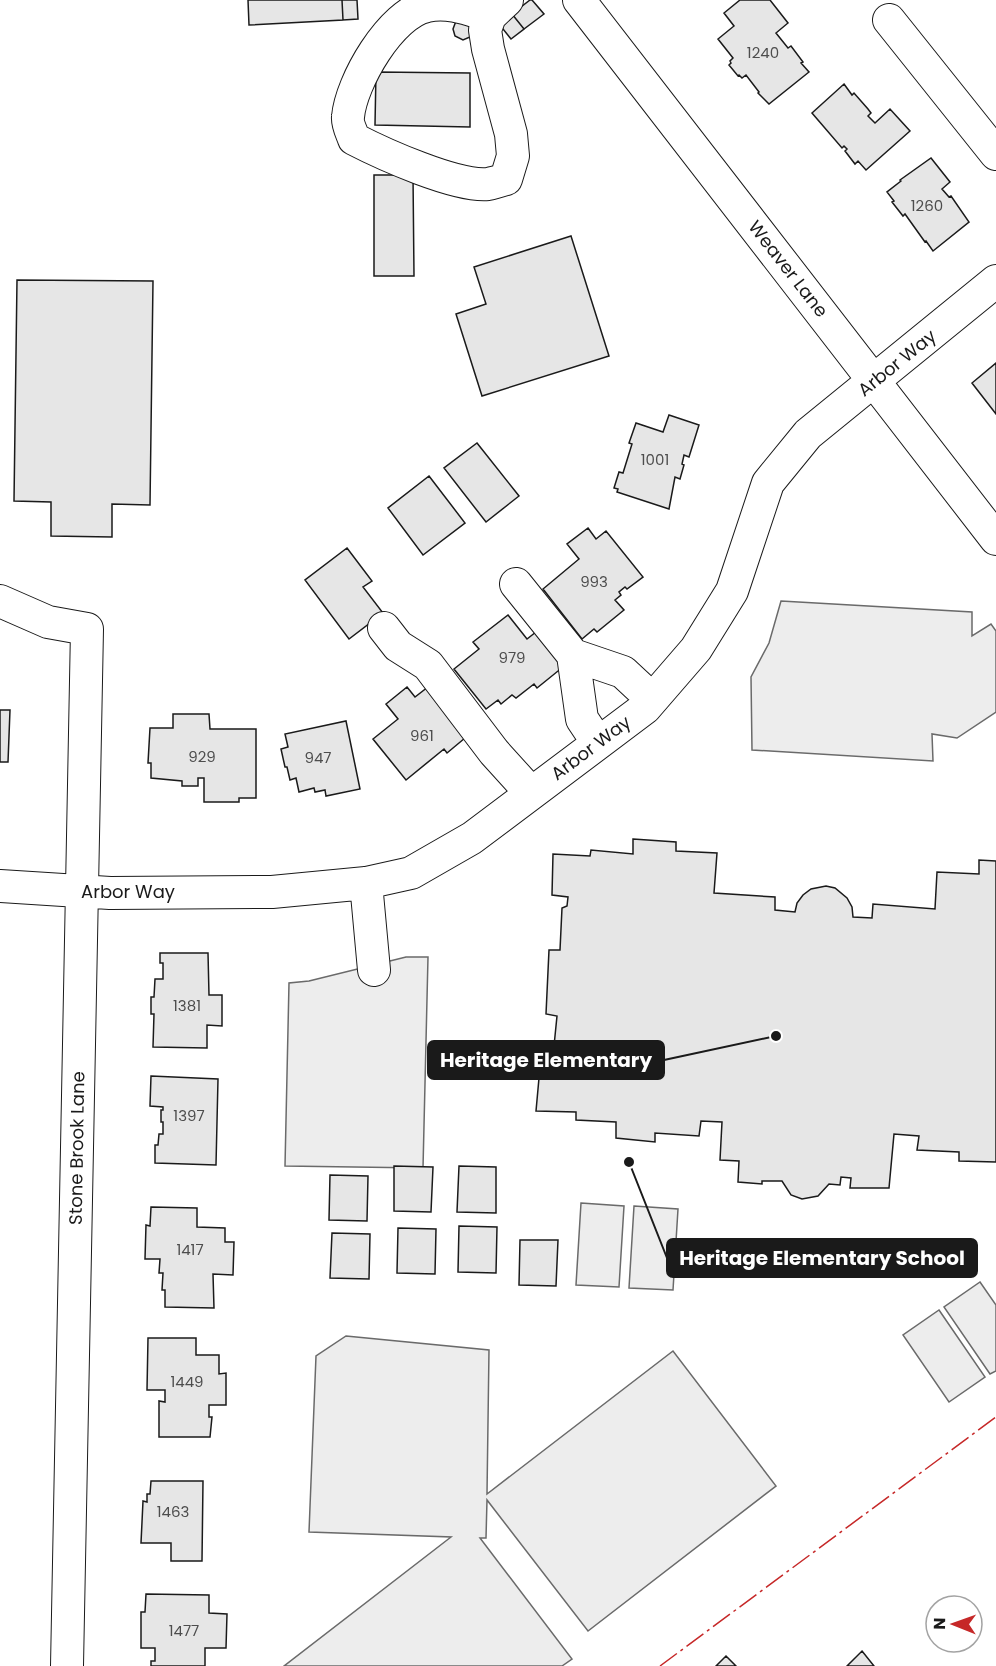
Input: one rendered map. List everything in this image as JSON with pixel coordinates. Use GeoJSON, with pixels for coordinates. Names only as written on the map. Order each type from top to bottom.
{"type":"FeatureCollection","features":[{"type":"Feature","properties":{"kind":"street","name":"Weaver Lane"},"geometry":{"type":"LineString","coordinates":[[579,0],[996,538]]}},
{"type":"Feature","properties":{"kind":"street"},"geometry":{"type":"LineString","coordinates":[[436,2],[499,8],[485,30],[511,134],[513,156],[506,179],[487,184],[465,182],[378,152],[354,139],[347,119],[359,77],[380,42],[407,16],[436,2]]}},
{"type":"Feature","properties":{"kind":"street"},"geometry":{"type":"LineString","coordinates":[[889,20],[996,154]]}},
{"type":"Feature","properties":{"kind":"street","name":"Arbor Way"},"geometry":{"type":"LineString","coordinates":[[0,886],[83,892],[272,892],[366,884],[411,873],[472,838],[645,708],[696,649],[732,591],[768,483],[808,434],[996,281]]}},
{"type":"Feature","properties":{"kind":"street"},"geometry":{"type":"LineString","coordinates":[[516,584],[573,655],[582,719],[598,742]]}},
{"type":"Feature","properties":{"kind":"street","name":"Stone Brook Lane"},"geometry":{"type":"LineString","coordinates":[[0,601],[48,622],[87,629],[67,1666]]}},
{"type":"Feature","properties":{"kind":"street"},"geometry":{"type":"LineString","coordinates":[[384,628],[398,646],[428,665],[494,752],[531,793]]}},
{"type":"Feature","properties":{"kind":"street"},"geometry":{"type":"LineString","coordinates":[[573,655],[623,672],[652,699]]}},
{"type":"Feature","properties":{"kind":"street"},"geometry":{"type":"LineString","coordinates":[[366,884],[374,970]]}},
{"type":"Feature","properties":{"kind":"shaded area"},"geometry":{"type":"Polygon","coordinates":[[[781,601],[972,612],[972,636],[991,624],[996,631],[996,712],[957,738],[932,734],[933,761],[752,750],[751,677],[769,643],[781,601]]]}},
{"type":"Feature","properties":{"kind":"shaded area"},"geometry":{"type":"Polygon","coordinates":[[[406,957],[428,957],[423,1168],[285,1166],[289,983],[309,981],[406,957]]]}},
{"type":"Feature","properties":{"kind":"shaded area"},"geometry":{"type":"Polygon","coordinates":[[[581,1203],[624,1206],[619,1287],[576,1285],[581,1203]]]}},
{"type":"Feature","properties":{"kind":"shaded area"},"geometry":{"type":"Polygon","coordinates":[[[634,1206],[678,1209],[673,1290],[629,1288],[634,1206]]]}},
{"type":"Feature","properties":{"kind":"shaded area"},"geometry":{"type":"Polygon","coordinates":[[[980,1282],[996,1305],[996,1371],[990,1374],[944,1307],[980,1282]]]}},
{"type":"Feature","properties":{"kind":"shaded area"},"geometry":{"type":"Polygon","coordinates":[[[939,1310],[985,1377],[949,1402],[903,1335],[939,1310]]]}},
{"type":"Feature","properties":{"kind":"shaded area"},"geometry":{"type":"Polygon","coordinates":[[[346,1336],[489,1350],[487,1494],[673,1351],[776,1486],[588,1631],[487,1500],[486,1538],[480,1538],[572,1659],[562,1666],[284,1666],[451,1537],[309,1532],[316,1356],[346,1336]]]}},
{"type":"Feature","properties":{"kind":"building"},"geometry":{"type":"Polygon","coordinates":[[[248,0],[342,0],[343,20],[249,25],[248,0]]]}},
{"type":"Feature","properties":{"kind":"building"},"geometry":{"type":"Polygon","coordinates":[[[342,0],[357,0],[358,19],[343,20],[342,0]]]}},
{"type":"Feature","properties":{"kind":"building"},"geometry":{"type":"Polygon","coordinates":[[[530,0],[544,14],[524,29],[512,14],[530,0]]]}},
{"type":"Feature","properties":{"kind":"building"},"geometry":{"type":"Polygon","coordinates":[[[740,0],[770,0],[788,23],[776,33],[788,48],[791,46],[809,72],[769,104],[746,75],[742,78],[738,76],[729,65],[733,58],[718,39],[734,26],[724,13],[740,0]]]}},
{"type":"Feature","properties":{"kind":"building"},"geometry":{"type":"Polygon","coordinates":[[[512,14],[524,29],[511,39],[499,24],[512,14]]]}},
{"type":"Feature","properties":{"kind":"building"},"geometry":{"type":"Polygon","coordinates":[[[456,21],[473,26],[470,37],[463,40],[455,36],[453,29],[456,21]]]}},
{"type":"Feature","properties":{"kind":"building"},"geometry":{"type":"Polygon","coordinates":[[[376,72],[470,73],[470,127],[375,125],[376,72]]]}},
{"type":"Feature","properties":{"kind":"building"},"geometry":{"type":"Polygon","coordinates":[[[844,84],[852,95],[854,93],[868,109],[871,113],[868,116],[875,123],[890,109],[910,131],[866,170],[858,161],[855,164],[845,151],[847,149],[844,146],[842,148],[812,113],[844,84]]]}},
{"type":"Feature","properties":{"kind":"building"},"geometry":{"type":"Polygon","coordinates":[[[931,158],[950,182],[942,189],[949,197],[951,196],[969,222],[933,251],[905,214],[903,216],[892,202],[894,201],[887,192],[931,158]]]}},
{"type":"Feature","properties":{"kind":"building"},"geometry":{"type":"Polygon","coordinates":[[[374,175],[413,175],[414,276],[374,276],[374,175]]]}},
{"type":"Feature","properties":{"kind":"building"},"geometry":{"type":"Polygon","coordinates":[[[571,236],[609,356],[482,396],[456,314],[486,304],[474,267],[571,236]]]}},
{"type":"Feature","properties":{"kind":"building"},"geometry":{"type":"Polygon","coordinates":[[[17,280],[153,281],[150,505],[112,504],[112,537],[51,536],[51,502],[14,501],[17,280]]]}},
{"type":"Feature","properties":{"kind":"building"},"geometry":{"type":"Polygon","coordinates":[[[996,363],[996,414],[972,383],[996,363]]]}},
{"type":"Feature","properties":{"kind":"building"},"geometry":{"type":"Polygon","coordinates":[[[669,415],[699,425],[689,457],[684,455],[680,479],[675,477],[669,509],[617,492],[618,489],[614,488],[619,472],[623,473],[636,423],[663,432],[669,415]]]}},
{"type":"Feature","properties":{"kind":"building"},"geometry":{"type":"Polygon","coordinates":[[[477,443],[519,496],[486,522],[444,468],[477,443]]]}},
{"type":"Feature","properties":{"kind":"building"},"geometry":{"type":"Polygon","coordinates":[[[429,476],[465,523],[423,555],[388,508],[429,476]]]}},
{"type":"Feature","properties":{"kind":"building"},"geometry":{"type":"Polygon","coordinates":[[[588,528],[596,539],[606,531],[643,577],[619,592],[621,595],[615,600],[624,610],[597,632],[594,629],[582,639],[543,589],[579,559],[567,544],[588,528]]]}},
{"type":"Feature","properties":{"kind":"building"},"geometry":{"type":"Polygon","coordinates":[[[347,548],[372,581],[363,587],[383,613],[349,639],[305,580],[347,548]]]}},
{"type":"Feature","properties":{"kind":"building"},"geometry":{"type":"Polygon","coordinates":[[[508,615],[527,639],[536,632],[563,667],[537,688],[534,684],[516,698],[512,695],[501,704],[498,700],[486,709],[454,669],[479,649],[473,642],[508,615]]]}},
{"type":"Feature","properties":{"kind":"building"},"geometry":{"type":"Polygon","coordinates":[[[407,687],[415,697],[428,687],[471,733],[447,753],[444,749],[406,780],[373,739],[398,719],[386,704],[407,687]]]}},
{"type":"Feature","properties":{"kind":"building"},"geometry":{"type":"Polygon","coordinates":[[[0,710],[10,710],[8,762],[0,762],[0,710]]]}},
{"type":"Feature","properties":{"kind":"building"},"geometry":{"type":"Polygon","coordinates":[[[173,714],[209,714],[210,729],[256,729],[256,798],[239,798],[239,802],[204,802],[204,778],[198,778],[198,786],[182,786],[182,781],[151,778],[151,763],[148,763],[150,728],[173,728],[173,714]]]}},
{"type":"Feature","properties":{"kind":"building"},"geometry":{"type":"Polygon","coordinates":[[[346,721],[360,789],[326,796],[325,790],[315,792],[314,788],[299,792],[296,778],[290,780],[287,767],[285,767],[281,749],[288,747],[285,734],[346,721]]]}},
{"type":"Feature","properties":{"kind":"building"},"geometry":{"type":"Polygon","coordinates":[[[633,839],[676,842],[676,851],[717,853],[714,893],[775,897],[775,910],[795,912],[797,903],[803,895],[811,889],[826,886],[835,888],[847,898],[852,907],[853,917],[872,918],[873,904],[935,909],[937,872],[979,874],[979,860],[996,861],[996,1162],[959,1161],[959,1152],[917,1150],[919,1136],[894,1134],[889,1188],[850,1188],[851,1178],[841,1177],[840,1185],[829,1184],[818,1196],[802,1199],[791,1195],[782,1181],[762,1181],[762,1184],[738,1182],[739,1161],[720,1160],[722,1122],[701,1121],[699,1136],[655,1133],[655,1142],[616,1138],[616,1122],[576,1120],[576,1112],[536,1111],[540,1067],[557,1069],[558,1056],[553,1056],[557,1016],[546,1014],[549,950],[560,950],[562,908],[567,906],[568,897],[552,895],[553,854],[590,856],[591,850],[633,854],[633,839]]]}},
{"type":"Feature","properties":{"kind":"building"},"geometry":{"type":"Polygon","coordinates":[[[160,953],[208,953],[209,995],[222,995],[222,1026],[207,1025],[207,1048],[153,1047],[154,1014],[151,1014],[151,997],[154,997],[155,979],[163,979],[163,963],[160,963],[160,953]]]}},
{"type":"Feature","properties":{"kind":"building"},"geometry":{"type":"Polygon","coordinates":[[[151,1076],[218,1079],[216,1165],[155,1163],[155,1145],[158,1145],[159,1134],[163,1134],[161,1110],[163,1107],[150,1106],[151,1076]]]}},
{"type":"Feature","properties":{"kind":"building"},"geometry":{"type":"Polygon","coordinates":[[[394,1166],[433,1167],[431,1212],[394,1211],[394,1166]]]}},
{"type":"Feature","properties":{"kind":"building"},"geometry":{"type":"Polygon","coordinates":[[[459,1166],[496,1167],[496,1213],[457,1212],[459,1166]]]}},
{"type":"Feature","properties":{"kind":"building"},"geometry":{"type":"Polygon","coordinates":[[[330,1175],[368,1176],[367,1221],[329,1220],[330,1175]]]}},
{"type":"Feature","properties":{"kind":"building"},"geometry":{"type":"Polygon","coordinates":[[[151,1207],[197,1208],[197,1227],[225,1228],[225,1242],[234,1242],[233,1275],[213,1274],[214,1308],[165,1307],[165,1290],[162,1290],[163,1273],[159,1273],[160,1259],[145,1259],[146,1225],[150,1226],[151,1207]]]}},
{"type":"Feature","properties":{"kind":"building"},"geometry":{"type":"Polygon","coordinates":[[[459,1226],[497,1227],[496,1273],[458,1272],[459,1226]]]}},
{"type":"Feature","properties":{"kind":"building"},"geometry":{"type":"Polygon","coordinates":[[[398,1228],[436,1229],[435,1274],[397,1273],[398,1228]]]}},
{"type":"Feature","properties":{"kind":"building"},"geometry":{"type":"Polygon","coordinates":[[[332,1233],[370,1234],[369,1279],[330,1278],[332,1233]]]}},
{"type":"Feature","properties":{"kind":"building"},"geometry":{"type":"Polygon","coordinates":[[[520,1240],[558,1240],[556,1286],[519,1285],[520,1240]]]}},
{"type":"Feature","properties":{"kind":"building"},"geometry":{"type":"Polygon","coordinates":[[[148,1338],[196,1338],[196,1355],[219,1355],[219,1374],[226,1373],[226,1405],[209,1405],[209,1417],[212,1417],[210,1437],[159,1437],[159,1401],[165,1402],[165,1390],[147,1390],[148,1338]]]}},
{"type":"Feature","properties":{"kind":"building"},"geometry":{"type":"Polygon","coordinates":[[[151,1481],[203,1481],[202,1561],[171,1561],[171,1543],[141,1543],[143,1501],[147,1502],[151,1481]]]}},
{"type":"Feature","properties":{"kind":"building"},"geometry":{"type":"Polygon","coordinates":[[[146,1594],[209,1595],[209,1613],[227,1614],[226,1648],[205,1648],[205,1666],[151,1666],[151,1661],[155,1661],[155,1648],[141,1648],[141,1612],[145,1612],[146,1594]]]}},
{"type":"Feature","properties":{"kind":"building"},"geometry":{"type":"Polygon","coordinates":[[[862,1651],[874,1666],[847,1666],[862,1651]]]}},
{"type":"Feature","properties":{"kind":"building"},"geometry":{"type":"Polygon","coordinates":[[[726,1656],[736,1666],[716,1666],[726,1656]]]}},
{"type":"Feature","properties":{"kind":"power"},"geometry":{"type":"LineString","coordinates":[[660,1666],[996,1417]]}},
{"type":"Feature","properties":{"kind":"place","name":"Heritage Elementary"},"geometry":{"type":"Point","coordinates":[776,1036]}},
{"type":"Feature","properties":{"kind":"place","name":"Heritage Elementary School"},"geometry":{"type":"Point","coordinates":[629,1162]}}]}
